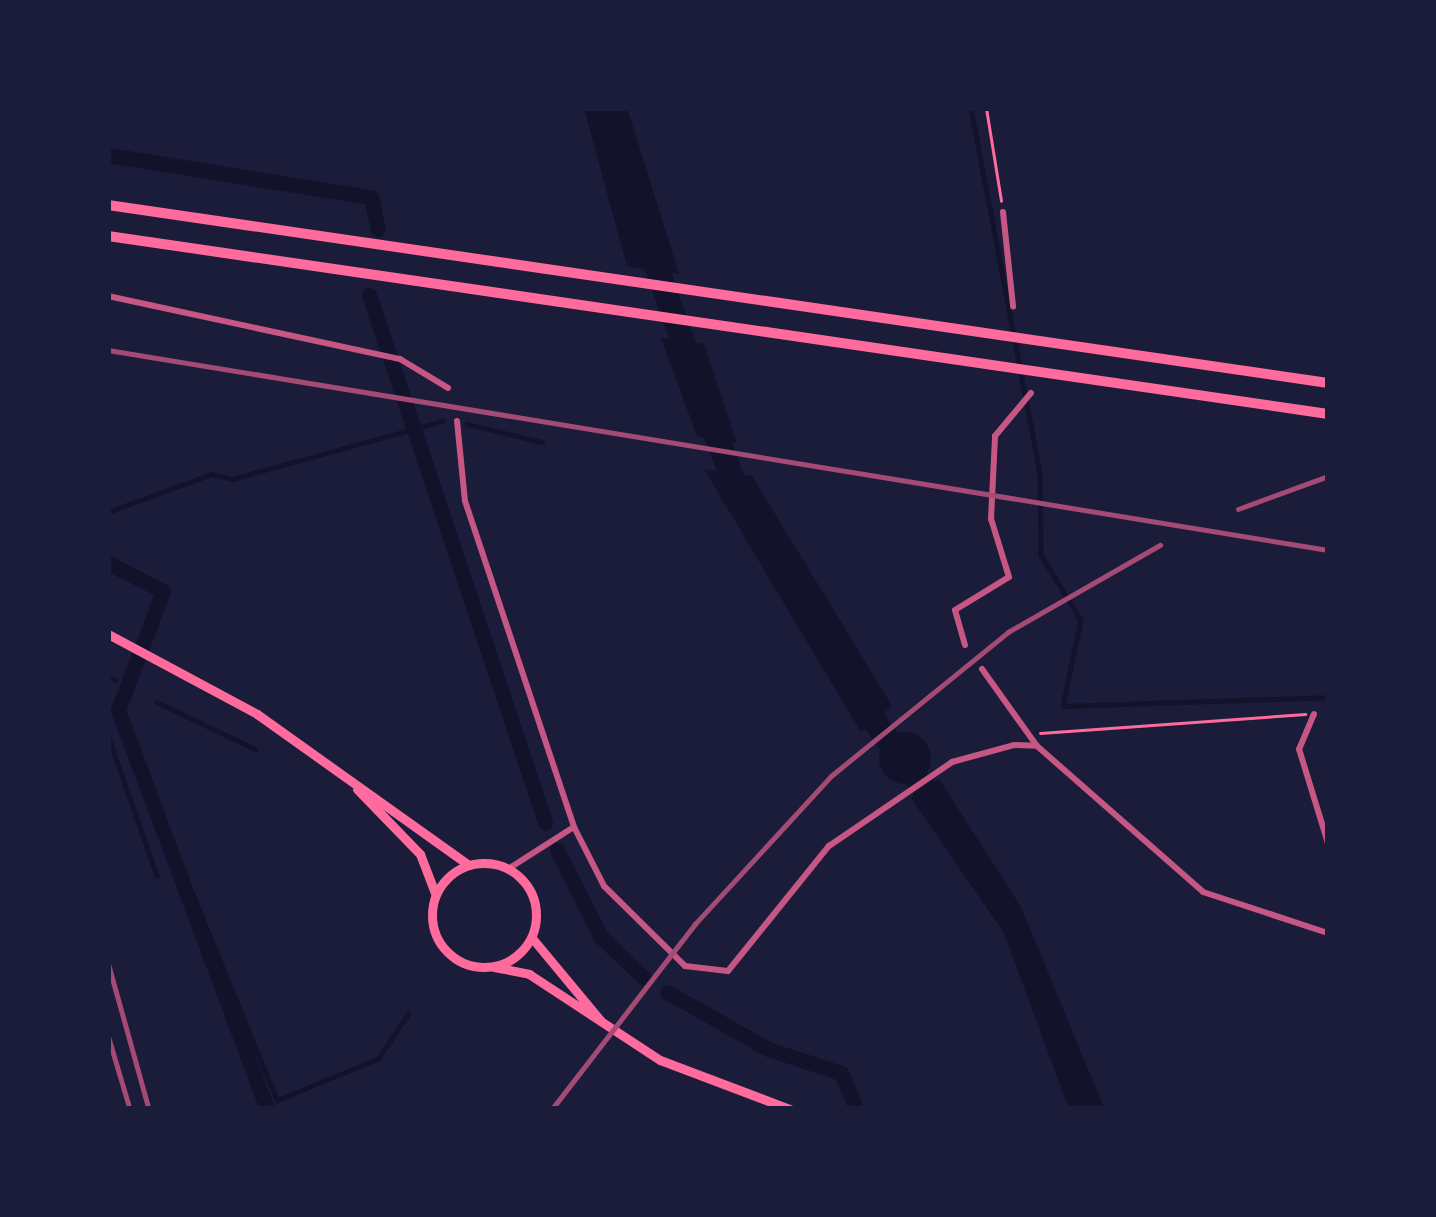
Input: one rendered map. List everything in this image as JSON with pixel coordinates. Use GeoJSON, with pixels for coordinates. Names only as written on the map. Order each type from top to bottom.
{"type":"FeatureCollection","features":[{"type":"Feature","properties":{"kind":"highway"},"geometry":{"type":"LineString","coordinates":[[108,205],[596,281],[1328,382]]}},
{"type":"Feature","properties":{"kind":"highway"},"geometry":{"type":"LineString","coordinates":[[108,236],[1328,414]]}},
{"type":"Feature","properties":{"kind":"main road"},"geometry":{"type":"LineString","coordinates":[[108,634],[152,654],[349,781],[469,866],[508,869],[531,891],[532,938],[604,1025]]}},
{"type":"Feature","properties":{"kind":"main road"},"geometry":{"type":"LineString","coordinates":[[349,781],[427,863],[446,950],[529,974],[687,1073],[790,1109]]}},
{"type":"Feature","properties":{"kind":"main road"},"geometry":{"type":"LineString","coordinates":[[434,901],[469,866]]}},
{"type":"Feature","properties":{"kind":"main road"},"geometry":{"type":"LineString","coordinates":[[494,967],[532,938]]}},
{"type":"Feature","properties":{"kind":"street"},"geometry":{"type":"LineString","coordinates":[[1003,212],[1013,306]]}},
{"type":"Feature","properties":{"kind":"street"},"geometry":{"type":"LineString","coordinates":[[108,296],[400,359],[448,388]]}},
{"type":"Feature","properties":{"kind":"street"},"geometry":{"type":"LineString","coordinates":[[965,645],[955,610],[1009,577],[991,519],[995,436],[1029,397]]}},
{"type":"Feature","properties":{"kind":"street"},"geometry":{"type":"LineString","coordinates":[[457,422],[465,501],[574,827],[642,930],[716,976],[739,964],[813,860],[952,762],[1037,746]]}},
{"type":"Feature","properties":{"kind":"street"},"geometry":{"type":"LineString","coordinates":[[982,668],[1037,746],[1181,879],[1328,933]]}},
{"type":"Feature","properties":{"kind":"street"},"geometry":{"type":"LineString","coordinates":[[1314,713],[1299,749],[1328,843]]}},
{"type":"Feature","properties":{"kind":"street"},"geometry":{"type":"LineString","coordinates":[[508,869],[574,827]]}},
{"type":"Feature","properties":{"kind":"path"},"geometry":{"type":"LineString","coordinates":[[986,108],[1003,212]]}},
{"type":"Feature","properties":{"kind":"path"},"geometry":{"type":"LineString","coordinates":[[1032,736],[1099,722],[1314,713]]}},
{"type":"Feature","properties":{"kind":"shaded area"},"geometry":{"type":"Polygon","coordinates":[[[584,108],[627,108],[679,274],[627,266],[584,108]]]}},
{"type":"Feature","properties":{"kind":"shaded area"},"geometry":{"type":"Polygon","coordinates":[[[661,338],[704,344],[737,443],[697,436],[661,338]]]}},
{"type":"Feature","properties":{"kind":"shaded area"},"geometry":{"type":"Polygon","coordinates":[[[704,469],[752,476],[892,706],[861,732],[704,469]]]}},
{"type":"Feature","properties":{"kind":"shaded area"},"geometry":{"type":"Polygon","coordinates":[[[905,732],[923,740],[931,758],[923,776],[905,784],[887,776],[879,758],[887,740],[905,732]]]}},
{"type":"Feature","properties":{"kind":"shaded area"},"geometry":{"type":"Polygon","coordinates":[[[939,779],[1021,907],[1104,1108],[1069,1109],[1004,933],[911,798],[939,779]]]}},
{"type":"Feature","properties":{"kind":"waterway"},"geometry":{"type":"LineString","coordinates":[[971,108],[1040,474],[1041,555],[1081,620],[1063,706],[1328,697]]}},
{"type":"Feature","properties":{"kind":"waterway"},"geometry":{"type":"LineString","coordinates":[[108,155],[371,197],[378,229]]}},
{"type":"Feature","properties":{"kind":"waterway"},"geometry":{"type":"LineString","coordinates":[[648,242],[692,368]]}},
{"type":"Feature","properties":{"kind":"waterway"},"geometry":{"type":"LineString","coordinates":[[369,295],[545,822]]}},
{"type":"Feature","properties":{"kind":"waterway"},"geometry":{"type":"LineString","coordinates":[[707,412],[742,503]]}},
{"type":"Feature","properties":{"kind":"waterway"},"geometry":{"type":"LineString","coordinates":[[108,512],[212,474],[232,479],[442,421]]}},
{"type":"Feature","properties":{"kind":"waterway"},"geometry":{"type":"LineString","coordinates":[[467,424],[542,442]]}},
{"type":"Feature","properties":{"kind":"waterway"},"geometry":{"type":"LineString","coordinates":[[108,563],[163,591],[118,710],[267,1109]]}},
{"type":"Feature","properties":{"kind":"waterway"},"geometry":{"type":"LineString","coordinates":[[108,677],[115,680]]}},
{"type":"Feature","properties":{"kind":"waterway"},"geometry":{"type":"LineString","coordinates":[[857,698],[944,815]]}},
{"type":"Feature","properties":{"kind":"waterway"},"geometry":{"type":"LineString","coordinates":[[157,702],[255,749]]}},
{"type":"Feature","properties":{"kind":"waterway"},"geometry":{"type":"LineString","coordinates":[[108,735],[157,876]]}},
{"type":"Feature","properties":{"kind":"waterway"},"geometry":{"type":"LineString","coordinates":[[557,850],[601,937],[644,978]]}},
{"type":"Feature","properties":{"kind":"waterway"},"geometry":{"type":"LineString","coordinates":[[182,868],[277,1100],[378,1059],[408,1014]]}},
{"type":"Feature","properties":{"kind":"waterway"},"geometry":{"type":"LineString","coordinates":[[667,992],[768,1049],[841,1073],[854,1104]]}},
{"type":"Feature","properties":{"kind":"railway"},"geometry":{"type":"LineString","coordinates":[[108,350],[1328,550]]}},
{"type":"Feature","properties":{"kind":"railway"},"geometry":{"type":"LineString","coordinates":[[1238,509],[1328,476]]}},
{"type":"Feature","properties":{"kind":"railway"},"geometry":{"type":"LineString","coordinates":[[552,1109],[695,924],[831,776],[1008,632],[1160,545]]}},
{"type":"Feature","properties":{"kind":"railway"},"geometry":{"type":"LineString","coordinates":[[108,962],[149,1109]]}},
{"type":"Feature","properties":{"kind":"railway"},"geometry":{"type":"LineString","coordinates":[[108,1035],[130,1109]]}}]}
